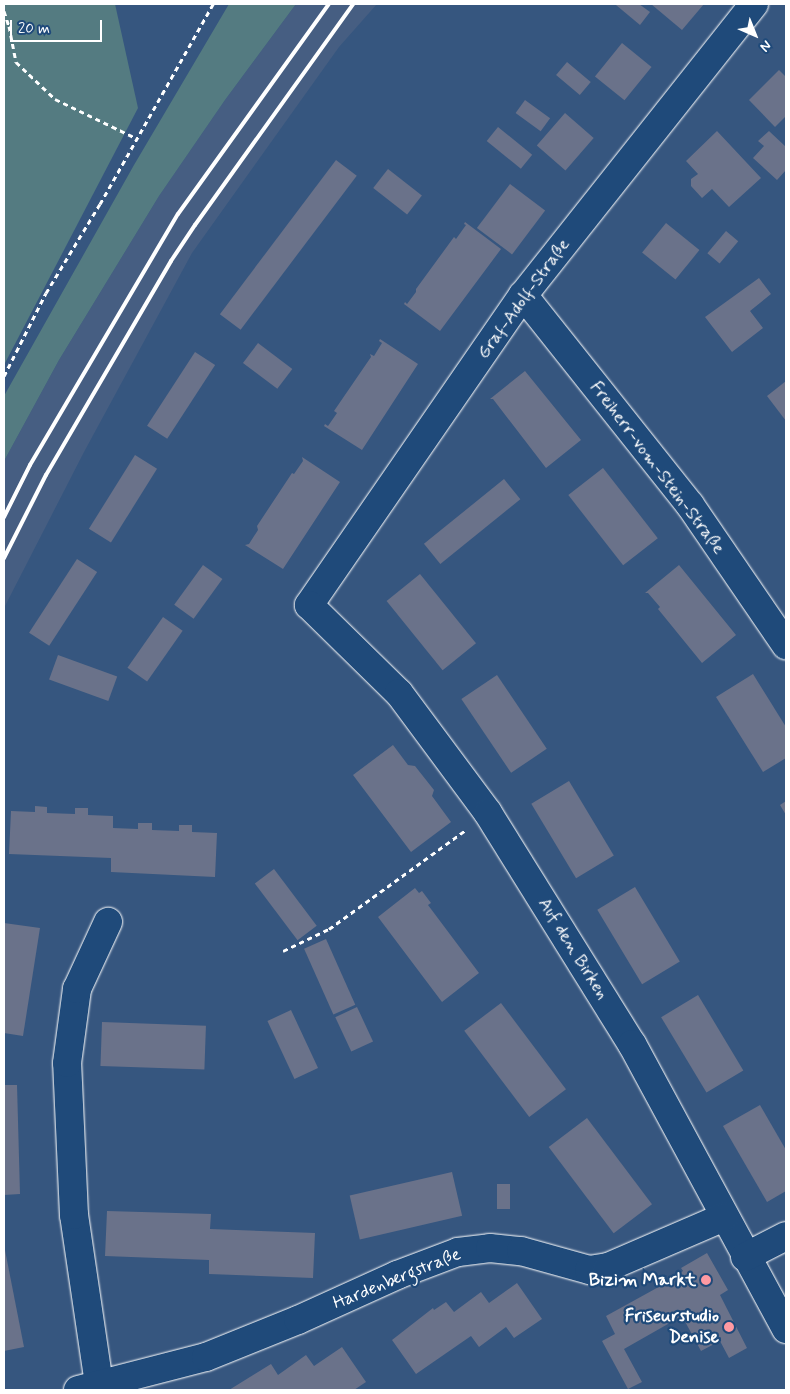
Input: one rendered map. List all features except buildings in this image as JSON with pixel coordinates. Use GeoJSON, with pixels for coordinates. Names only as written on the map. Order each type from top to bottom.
{"type":"FeatureCollection","features":[{"type":"Feature","properties":{"kind":"street","name":"Graf-Adolf-Straße"},"geometry":{"type":"LineString","coordinates":[[309,605],[523,295],[754,4]]}},
{"type":"Feature","properties":{"kind":"street","name":"Freiherr-vom-Stein-Straße"},"geometry":{"type":"LineString","coordinates":[[523,295],[690,504],[786,645]]}},
{"type":"Feature","properties":{"kind":"street","name":"Auf den Birken"},"geometry":{"type":"LineString","coordinates":[[309,605],[399,693],[488,813],[632,1044],[786,1329]]}},
{"type":"Feature","properties":{"kind":"street","name":"Hardenbergstraße"},"geometry":{"type":"LineString","coordinates":[[108,922],[77,989],[67,1063],[74,1215],[89,1387],[206,1357],[298,1320],[397,1275],[458,1252],[490,1248],[521,1251],[589,1270],[608,1267],[724,1217]]}},
{"type":"Feature","properties":{"kind":"street"},"geometry":{"type":"LineString","coordinates":[[746,1257],[786,1236]]}},
{"type":"Feature","properties":{"kind":"path"},"geometry":{"type":"LineString","coordinates":[[4,376],[46,293],[213,4]]}},
{"type":"Feature","properties":{"kind":"path"},"geometry":{"type":"LineString","coordinates":[[4,11],[10,26],[16,62],[55,99],[136,138]]}},
{"type":"Feature","properties":{"kind":"path"},"geometry":{"type":"LineString","coordinates":[[283,952],[329,929],[488,813]]}},
{"type":"Feature","properties":{"kind":"shaded area"},"geometry":{"type":"Polygon","coordinates":[[[296,4],[377,4],[339,47],[192,253],[84,452],[4,608],[4,461],[59,360],[159,196],[225,100],[296,4]]]}},
{"type":"Feature","properties":{"kind":"green space"},"geometry":{"type":"Polygon","coordinates":[[[4,4],[115,4],[138,108],[4,365],[4,4]]]}},
{"type":"Feature","properties":{"kind":"green space"},"geometry":{"type":"Polygon","coordinates":[[[229,4],[296,4],[225,100],[159,196],[59,360],[4,461],[4,396],[134,165],[229,4]]]}},
{"type":"Feature","properties":{"kind":"railway"},"geometry":{"type":"LineString","coordinates":[[4,517],[30,465],[178,214],[329,4]]}},
{"type":"Feature","properties":{"kind":"railway"},"geometry":{"type":"LineString","coordinates":[[4,558],[46,475],[171,261],[353,4]]}},
{"type":"Feature","properties":{"kind":"place","name":"Bizim Markt"},"geometry":{"type":"Point","coordinates":[706,1280]}},
{"type":"Feature","properties":{"kind":"place","name":"Friseurstudio Denise"},"geometry":{"type":"Point","coordinates":[729,1327]}}]}
